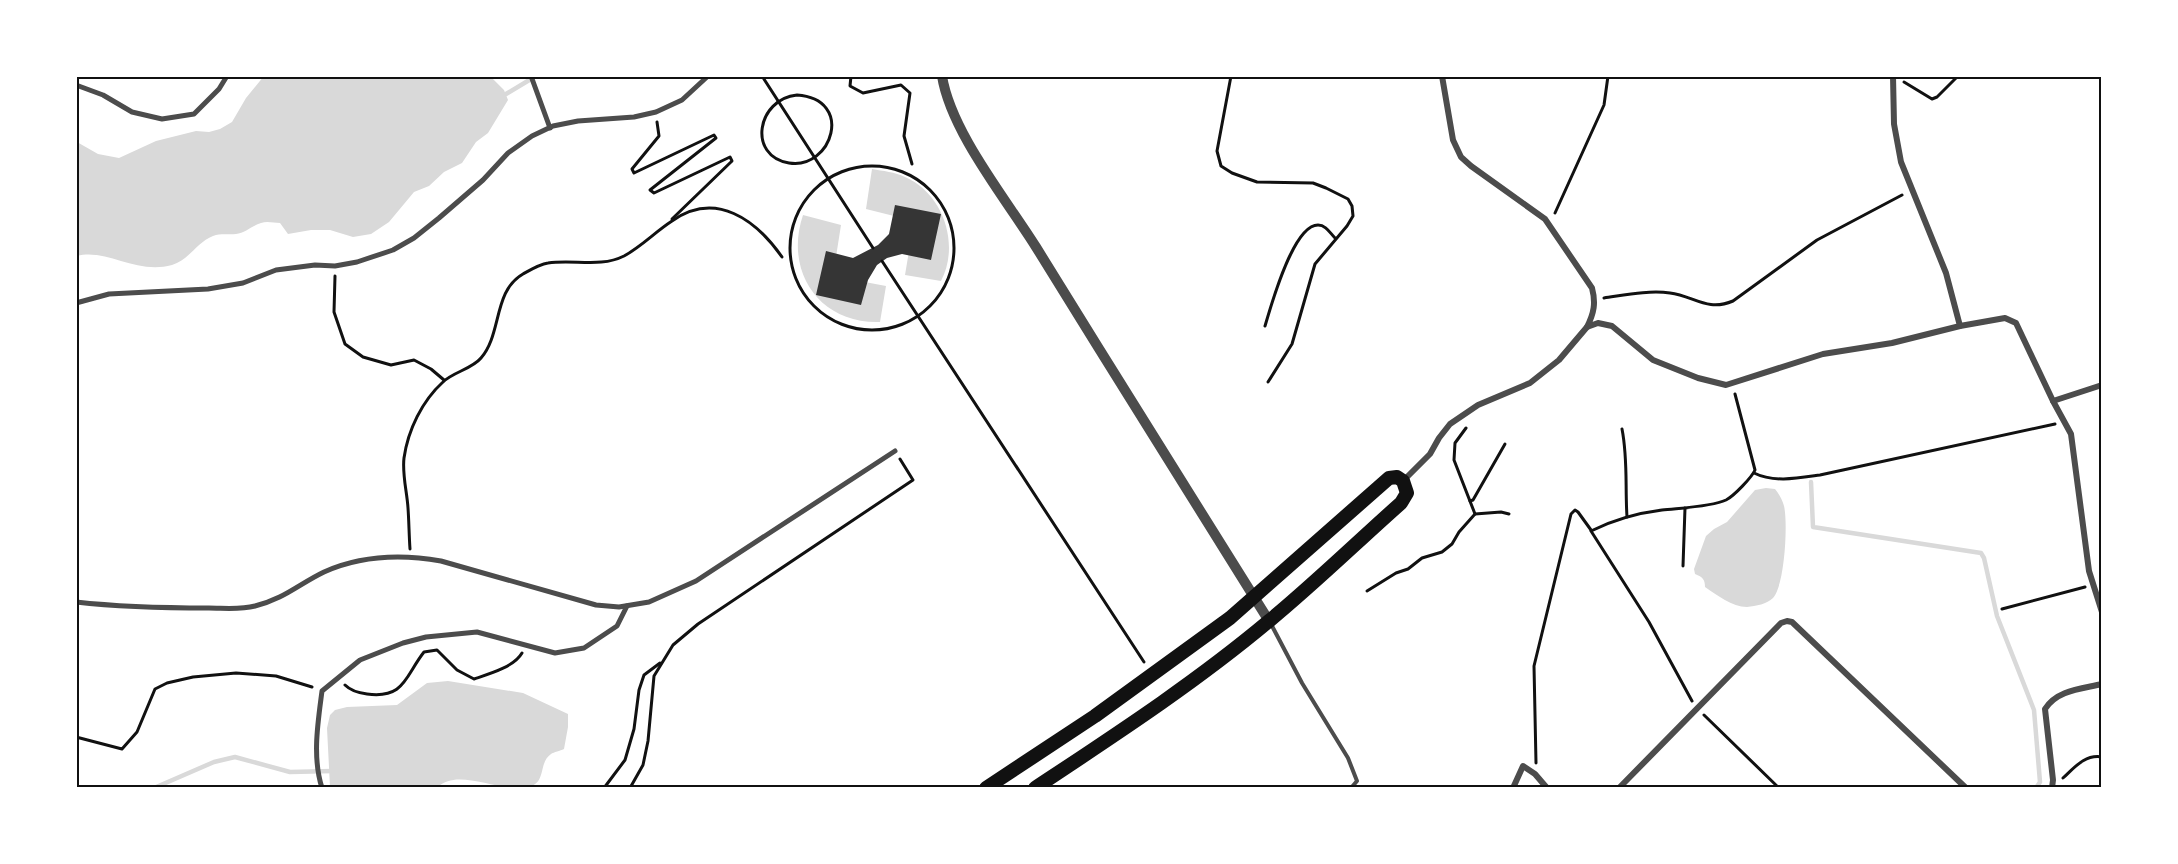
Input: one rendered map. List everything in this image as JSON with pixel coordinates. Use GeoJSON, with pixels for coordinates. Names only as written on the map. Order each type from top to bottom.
{"type":"FeatureCollection","features":[{"type":"Feature","properties":{"kind":"main road"},"geometry":{"type":"LineString","coordinates":[[986,788],[1095,716],[1221,625],[1389,478],[1397,477],[1403,481],[1407,494],[1401,503],[1269,621],[1152,710],[1035,788]]}},
{"type":"Feature","properties":{"kind":"street"},"geometry":{"type":"LineString","coordinates":[[76,85],[103,94],[132,112],[162,119],[194,114],[219,89],[227,76]]}},
{"type":"Feature","properties":{"kind":"street"},"geometry":{"type":"LineString","coordinates":[[531,76],[550,128]]}},
{"type":"Feature","properties":{"kind":"street"},"geometry":{"type":"LineString","coordinates":[[76,303],[109,294],[208,289],[243,283],[276,270],[292,267],[335,266],[357,262],[393,250],[414,238],[483,180],[508,153],[532,136],[550,128],[578,122],[634,117],[656,112],[682,100],[708,76]]}},
{"type":"Feature","properties":{"kind":"street"},"geometry":{"type":"LineString","coordinates":[[942,76],[953,115],[975,153],[1269,621]]}},
{"type":"Feature","properties":{"kind":"street"},"geometry":{"type":"LineString","coordinates":[[1403,481],[1430,454],[1450,424],[1478,405],[1530,383],[1559,360],[1587,327],[1595,300],[1589,283],[1545,219],[1461,157],[1453,140],[1442,76]]}},
{"type":"Feature","properties":{"kind":"street"},"geometry":{"type":"LineString","coordinates":[[1894,76],[1894,124],[1901,162],[1946,273],[1960,326]]}},
{"type":"Feature","properties":{"kind":"street"},"geometry":{"type":"LineString","coordinates":[[1587,327],[1598,323],[1611,326],[1653,360],[1698,378],[1726,385],[1823,354],[1892,343],[1960,326],[2005,318],[2016,323],[2071,434],[2089,571],[2102,612]]}},
{"type":"Feature","properties":{"kind":"street"},"geometry":{"type":"LineString","coordinates":[[2053,401],[2102,385]]}},
{"type":"Feature","properties":{"kind":"street"},"geometry":{"type":"LineString","coordinates":[[76,602],[161,608],[253,607],[275,600],[322,573],[340,566],[389,556],[410,556],[441,561],[596,605],[619,607],[649,602],[696,581],[895,451]]}},
{"type":"Feature","properties":{"kind":"street"},"geometry":{"type":"LineString","coordinates":[[322,788],[317,751],[317,726],[322,691],[360,660],[426,636],[477,632],[555,653],[584,648],[617,626],[627,606]]}},
{"type":"Feature","properties":{"kind":"street"},"geometry":{"type":"LineString","coordinates":[[1619,788],[1781,623],[1787,621],[1792,622],[1966,788]]}},
{"type":"Feature","properties":{"kind":"street"},"geometry":{"type":"LineString","coordinates":[[2053,784],[2046,709],[2050,701],[2059,694],[2102,684]]}},
{"type":"Feature","properties":{"kind":"street"},"geometry":{"type":"LineString","coordinates":[[1514,788],[1523,766],[1535,774],[1548,788]]}},
{"type":"Feature","properties":{"kind":"lane"},"geometry":{"type":"LineString","coordinates":[[1269,621],[1302,683],[1348,758],[1357,781],[1351,788]]}},
{"type":"Feature","properties":{"kind":"path"},"geometry":{"type":"LineString","coordinates":[[762,76],[873,248]]}},
{"type":"Feature","properties":{"kind":"path"},"geometry":{"type":"LineString","coordinates":[[850,76],[850,86],[863,93],[901,85],[910,93],[904,136],[912,164]]}},
{"type":"Feature","properties":{"kind":"path"},"geometry":{"type":"LineString","coordinates":[[1194,76],[1200,76]]}},
{"type":"Feature","properties":{"kind":"path"},"geometry":{"type":"LineString","coordinates":[[1231,76],[1217,151],[1221,166],[1249,180],[1313,183],[1348,199],[1352,206],[1353,216],[1347,226],[1315,264],[1292,345],[1268,382]]}},
{"type":"Feature","properties":{"kind":"path"},"geometry":{"type":"LineString","coordinates":[[1550,226],[1604,105],[1608,76]]}},
{"type":"Feature","properties":{"kind":"path"},"geometry":{"type":"LineString","coordinates":[[1894,76],[1932,99],[1937,97],[1958,76]]}},
{"type":"Feature","properties":{"kind":"path"},"geometry":{"type":"LineString","coordinates":[[809,95],[828,107],[832,118],[832,131],[824,148],[814,158],[804,162],[790,163],[776,158],[761,137],[762,122],[767,111],[787,96],[809,95]]}},
{"type":"Feature","properties":{"kind":"path"},"geometry":{"type":"LineString","coordinates":[[410,556],[404,459],[420,410],[444,380],[481,358],[495,329],[508,290],[521,275],[546,263],[602,263],[620,258],[639,248],[732,162],[730,158],[654,193],[650,190],[716,138],[714,135],[634,173],[632,169],[659,136],[656,112]]}},
{"type":"Feature","properties":{"kind":"path"},"geometry":{"type":"LineString","coordinates":[[872,165],[891,167],[904,171],[924,184],[937,199],[949,218],[956,240],[951,280],[939,296],[918,315],[897,326],[883,330],[854,329],[830,320],[808,298],[791,263],[791,231],[794,218],[802,202],[811,190],[827,177],[845,169],[872,165]]}},
{"type":"Feature","properties":{"kind":"path"},"geometry":{"type":"LineString","coordinates":[[1595,300],[1642,293],[1669,293],[1707,305],[1724,305],[1733,302],[1817,240],[1912,190]]}},
{"type":"Feature","properties":{"kind":"path"},"geometry":{"type":"LineString","coordinates":[[662,228],[673,220],[701,207],[714,208],[738,214],[761,230],[782,257]]}},
{"type":"Feature","properties":{"kind":"path"},"geometry":{"type":"LineString","coordinates":[[1264,326],[1286,264],[1305,231],[1313,225],[1319,225],[1326,227],[1336,239]]}},
{"type":"Feature","properties":{"kind":"path"},"geometry":{"type":"LineString","coordinates":[[882,261],[1145,664]]}},
{"type":"Feature","properties":{"kind":"path"},"geometry":{"type":"LineString","coordinates":[[335,266],[334,312],[345,344],[363,357],[391,365],[414,360],[431,369],[444,380]]}},
{"type":"Feature","properties":{"kind":"path"},"geometry":{"type":"LineString","coordinates":[[1591,531],[1610,521],[1725,500],[1754,473],[1733,383]]}},
{"type":"Feature","properties":{"kind":"path"},"geometry":{"type":"LineString","coordinates":[[1464,414],[1467,426],[1453,450],[1457,469],[1475,514]]}},
{"type":"Feature","properties":{"kind":"path"},"geometry":{"type":"LineString","coordinates":[[1754,473],[1768,478],[1781,479],[1820,475],[2066,422]]}},
{"type":"Feature","properties":{"kind":"path"},"geometry":{"type":"LineString","coordinates":[[1622,429],[1627,450],[1625,494],[1627,518]]}},
{"type":"Feature","properties":{"kind":"path"},"geometry":{"type":"LineString","coordinates":[[1470,501],[1473,500],[1505,444]]}},
{"type":"Feature","properties":{"kind":"path"},"geometry":{"type":"LineString","coordinates":[[630,788],[643,765],[648,741],[654,676],[673,645],[687,632],[913,480],[895,451]]}},
{"type":"Feature","properties":{"kind":"path"},"geometry":{"type":"LineString","coordinates":[[1683,566],[1685,508]]}},
{"type":"Feature","properties":{"kind":"path"},"geometry":{"type":"LineString","coordinates":[[1535,774],[1534,666],[1571,514],[1575,510],[1591,531],[1648,622],[1697,709],[1779,788]]}},
{"type":"Feature","properties":{"kind":"path"},"geometry":{"type":"LineString","coordinates":[[1367,591],[1396,573],[1408,569],[1422,558],[1442,552],[1452,544],[1475,514],[1501,512],[1509,514]]}},
{"type":"Feature","properties":{"kind":"path"},"geometry":{"type":"LineString","coordinates":[[2002,609],[2093,584]]}},
{"type":"Feature","properties":{"kind":"path"},"geometry":{"type":"LineString","coordinates":[[338,677],[348,688],[361,694],[380,696],[391,693],[409,678],[414,665],[424,652],[437,650],[457,670],[474,678],[497,670],[520,657],[525,645]]}},
{"type":"Feature","properties":{"kind":"path"},"geometry":{"type":"LineString","coordinates":[[604,788],[625,760],[634,729],[639,690],[644,675],[661,662]]}},
{"type":"Feature","properties":{"kind":"path"},"geometry":{"type":"LineString","coordinates":[[76,737],[122,749],[137,732],[155,690],[167,683],[193,677],[236,673],[276,676],[322,691]]}},
{"type":"Feature","properties":{"kind":"path"},"geometry":{"type":"LineString","coordinates":[[2053,784],[2061,781],[2078,764],[2088,758],[2102,757]]}},
{"type":"Feature","properties":{"kind":"shaded area"},"geometry":{"type":"Polygon","coordinates":[[[264,76],[491,77],[504,90],[508,100],[488,133],[476,142],[462,163],[444,172],[429,186],[414,192],[389,222],[371,234],[353,237],[330,230],[311,230],[288,234],[280,223],[266,222],[239,233],[213,236],[202,242],[178,263],[172,265],[146,267],[99,255],[77,256],[77,142],[98,154],[119,158],[156,141],[196,131],[209,132],[220,129],[232,122],[246,98],[264,76]]]}},
{"type":"Feature","properties":{"kind":"shaded area"},"geometry":{"type":"Polygon","coordinates":[[[872,169],[897,174],[919,185],[939,208],[945,222],[949,252],[947,267],[941,281],[905,275],[914,221],[866,209],[872,169]]]}},
{"type":"Feature","properties":{"kind":"shaded area"},"geometry":{"type":"Polygon","coordinates":[[[803,215],[841,225],[833,276],[886,286],[880,322],[858,320],[840,314],[824,304],[812,290],[803,274],[798,256],[798,236],[803,215]]]}},
{"type":"Feature","properties":{"kind":"shaded area"},"geometry":{"type":"Polygon","coordinates":[[[1775,489],[1784,506],[1785,539],[1780,580],[1771,600],[1747,607],[1736,605],[1705,587],[1705,582],[1695,574],[1694,569],[1706,536],[1727,522],[1755,490],[1775,489]]]}},
{"type":"Feature","properties":{"kind":"shaded area"},"geometry":{"type":"Polygon","coordinates":[[[448,681],[523,693],[568,714],[564,749],[552,753],[547,758],[535,785],[518,788],[457,780],[438,787],[330,787],[327,728],[330,715],[335,710],[347,707],[397,705],[427,683],[448,681]]]}},
{"type":"Feature","properties":{"kind":"building"},"geometry":{"type":"Polygon","coordinates":[[[895,205],[941,214],[931,260],[902,254],[887,258],[877,265],[868,280],[861,305],[816,295],[826,251],[853,258],[878,245],[889,234],[895,205]]]}},
{"type":"Feature","properties":{"kind":"waterway"},"geometry":{"type":"LineString","coordinates":[[506,94],[536,76]]}},
{"type":"Feature","properties":{"kind":"waterway"},"geometry":{"type":"LineString","coordinates":[[1811,482],[1813,527],[1981,553],[1997,616],[2034,710],[2040,782],[2036,788]]}},
{"type":"Feature","properties":{"kind":"waterway"},"geometry":{"type":"LineString","coordinates":[[154,788],[214,762],[235,757],[290,772],[333,771]]}}]}
